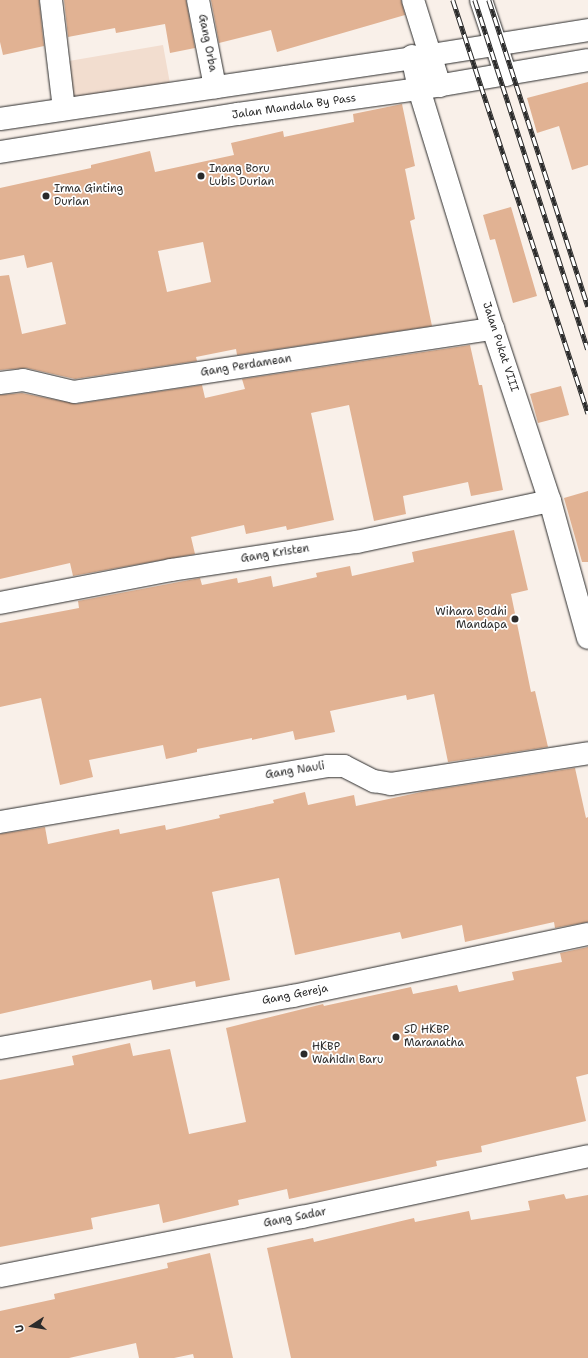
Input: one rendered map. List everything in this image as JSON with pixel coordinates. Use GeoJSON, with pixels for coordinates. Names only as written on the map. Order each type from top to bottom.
{"type":"FeatureCollection","features":[{"type":"Feature","properties":{"kind":"street"},"geometry":{"type":"LineString","coordinates":[[50,0],[64,109]]}},
{"type":"Feature","properties":{"kind":"street","name":"Gang Orba"},"geometry":{"type":"LineString","coordinates":[[198,0],[215,87]]}},
{"type":"Feature","properties":{"kind":"street"},"geometry":{"type":"LineString","coordinates":[[413,0],[422,56],[440,86]]}},
{"type":"Feature","properties":{"kind":"street"},"geometry":{"type":"LineString","coordinates":[[481,0],[506,74]]}},
{"type":"Feature","properties":{"kind":"street"},"geometry":{"type":"LineString","coordinates":[[0,119],[588,30]]}},
{"type":"Feature","properties":{"kind":"street","name":"Jalan Pukat VIII"},"geometry":{"type":"LineString","coordinates":[[422,56],[420,89],[493,329],[550,501],[588,638]]}},
{"type":"Feature","properties":{"kind":"street","name":"Jalan Mandala By Pass"},"geometry":{"type":"LineString","coordinates":[[0,152],[238,114],[440,86],[588,60]]}},
{"type":"Feature","properties":{"kind":"street","name":"Gang Perdamean"},"geometry":{"type":"LineString","coordinates":[[0,384],[23,380],[74,392],[493,329]]}},
{"type":"Feature","properties":{"kind":"street","name":"Gang Kristen"},"geometry":{"type":"LineString","coordinates":[[0,603],[171,570],[357,542],[550,501]]}},
{"type":"Feature","properties":{"kind":"street","name":"Gang Nauli"},"geometry":{"type":"LineString","coordinates":[[0,822],[328,766],[344,766],[374,781],[391,784],[588,752]]}},
{"type":"Feature","properties":{"kind":"street","name":"Gang Gereja"},"geometry":{"type":"LineString","coordinates":[[0,1048],[293,996],[588,934]]}},
{"type":"Feature","properties":{"kind":"street","name":"Gang Sadar"},"geometry":{"type":"LineString","coordinates":[[0,1276],[302,1217],[588,1156]]}},
{"type":"Feature","properties":{"kind":"shaded area"},"geometry":{"type":"Polygon","coordinates":[[[163,45],[171,89],[70,107],[63,62],[163,45]]]}},
{"type":"Feature","properties":{"kind":"building"},"geometry":{"type":"Polygon","coordinates":[[[0,0],[39,0],[44,46],[3,55],[0,42],[0,0]]]}},
{"type":"Feature","properties":{"kind":"building"},"geometry":{"type":"Polygon","coordinates":[[[64,0],[186,0],[195,48],[170,53],[165,24],[116,33],[115,28],[68,37],[64,0]]]}},
{"type":"Feature","properties":{"kind":"building"},"geometry":{"type":"Polygon","coordinates":[[[211,0],[401,0],[405,15],[277,52],[271,30],[219,43],[211,0]]]}},
{"type":"Feature","properties":{"kind":"building"},"geometry":{"type":"Polygon","coordinates":[[[588,82],[588,165],[572,170],[559,126],[537,133],[527,98],[588,82]]]}},
{"type":"Feature","properties":{"kind":"building"},"geometry":{"type":"Polygon","coordinates":[[[402,104],[415,166],[405,169],[415,219],[410,221],[432,326],[237,355],[236,349],[196,357],[197,361],[75,379],[26,368],[0,370],[0,276],[9,275],[22,334],[66,324],[52,262],[27,268],[24,255],[0,260],[0,188],[91,168],[91,165],[150,151],[155,172],[234,155],[231,143],[283,131],[284,137],[354,122],[353,114],[402,104]],[[203,242],[158,251],[167,292],[211,282],[203,242]]]}},
{"type":"Feature","properties":{"kind":"building"},"geometry":{"type":"Polygon","coordinates":[[[511,207],[537,296],[513,303],[495,239],[490,240],[483,215],[511,207]]]}},
{"type":"Feature","properties":{"kind":"building"},"geometry":{"type":"Polygon","coordinates":[[[470,345],[479,385],[482,385],[503,490],[471,496],[468,482],[403,496],[406,514],[374,521],[349,405],[311,413],[334,520],[287,530],[286,526],[246,534],[244,525],[191,537],[195,554],[73,576],[70,563],[0,579],[0,395],[22,393],[76,404],[202,385],[205,398],[245,389],[242,379],[470,345]]]}},
{"type":"Feature","properties":{"kind":"building"},"geometry":{"type":"Polygon","coordinates":[[[561,386],[569,415],[538,423],[530,394],[561,386]]]}},
{"type":"Feature","properties":{"kind":"building"},"geometry":{"type":"Polygon","coordinates":[[[588,491],[588,562],[582,562],[564,498],[588,491]]]}},
{"type":"Feature","properties":{"kind":"building"},"geometry":{"type":"Polygon","coordinates":[[[514,530],[528,590],[511,594],[531,692],[535,691],[548,747],[448,762],[434,694],[407,700],[406,695],[330,711],[335,732],[295,740],[293,731],[252,740],[252,738],[197,749],[197,752],[166,759],[163,745],[89,760],[93,777],[60,785],[41,698],[0,707],[0,623],[79,608],[78,601],[200,578],[202,585],[237,578],[238,583],[271,576],[273,587],[317,577],[316,573],[350,566],[352,576],[414,562],[412,552],[514,530]]]}},
{"type":"Feature","properties":{"kind":"building"},"geometry":{"type":"Polygon","coordinates":[[[575,768],[586,818],[588,817],[588,922],[555,928],[554,922],[465,942],[462,925],[402,939],[400,932],[295,955],[279,878],[212,892],[230,980],[196,987],[195,981],[153,990],[151,980],[0,1014],[0,834],[45,827],[48,844],[119,829],[120,834],[165,825],[166,830],[220,818],[219,815],[274,803],[273,800],[305,792],[308,805],[354,795],[356,806],[426,791],[575,768]]]}},
{"type":"Feature","properties":{"kind":"building"},"geometry":{"type":"Polygon","coordinates":[[[588,947],[588,1074],[576,1077],[586,1121],[481,1146],[482,1152],[436,1161],[437,1166],[289,1199],[287,1189],[238,1200],[239,1205],[163,1223],[159,1204],[91,1218],[93,1229],[0,1247],[0,1080],[74,1065],[72,1056],[130,1043],[133,1056],[170,1049],[189,1134],[246,1122],[226,1028],[323,1004],[324,1006],[411,987],[413,994],[457,985],[459,992],[514,980],[512,972],[562,962],[560,953],[588,947]]]}},
{"type":"Feature","properties":{"kind":"building"},"geometry":{"type":"Polygon","coordinates":[[[564,1194],[566,1199],[588,1195],[588,1358],[291,1358],[267,1248],[313,1238],[314,1242],[414,1218],[415,1222],[469,1211],[471,1220],[530,1210],[528,1201],[564,1194]]]}},
{"type":"Feature","properties":{"kind":"building"},"geometry":{"type":"Polygon","coordinates":[[[210,1253],[233,1358],[194,1358],[193,1354],[174,1358],[139,1358],[136,1343],[69,1358],[0,1358],[0,1311],[55,1299],[54,1294],[168,1268],[167,1263],[210,1253]]]}},
{"type":"Feature","properties":{"kind":"railway"},"geometry":{"type":"LineString","coordinates":[[453,0],[588,413]]}},
{"type":"Feature","properties":{"kind":"railway"},"geometry":{"type":"LineString","coordinates":[[475,0],[588,349]]}},
{"type":"Feature","properties":{"kind":"railway"},"geometry":{"type":"LineString","coordinates":[[489,0],[588,306]]}},
{"type":"Feature","properties":{"kind":"place","name":"Inang Boru Lubis Durian"},"geometry":{"type":"Point","coordinates":[201,176]}},
{"type":"Feature","properties":{"kind":"place","name":"Irma Ginting Durian"},"geometry":{"type":"Point","coordinates":[46,196]}},
{"type":"Feature","properties":{"kind":"place","name":"Wihara Bodhi Mandapa"},"geometry":{"type":"Point","coordinates":[515,619]}},
{"type":"Feature","properties":{"kind":"place","name":"SD HKBP Maranatha"},"geometry":{"type":"Point","coordinates":[396,1037]}},
{"type":"Feature","properties":{"kind":"place","name":"HKBP Wahidin Baru"},"geometry":{"type":"Point","coordinates":[304,1054]}}]}
